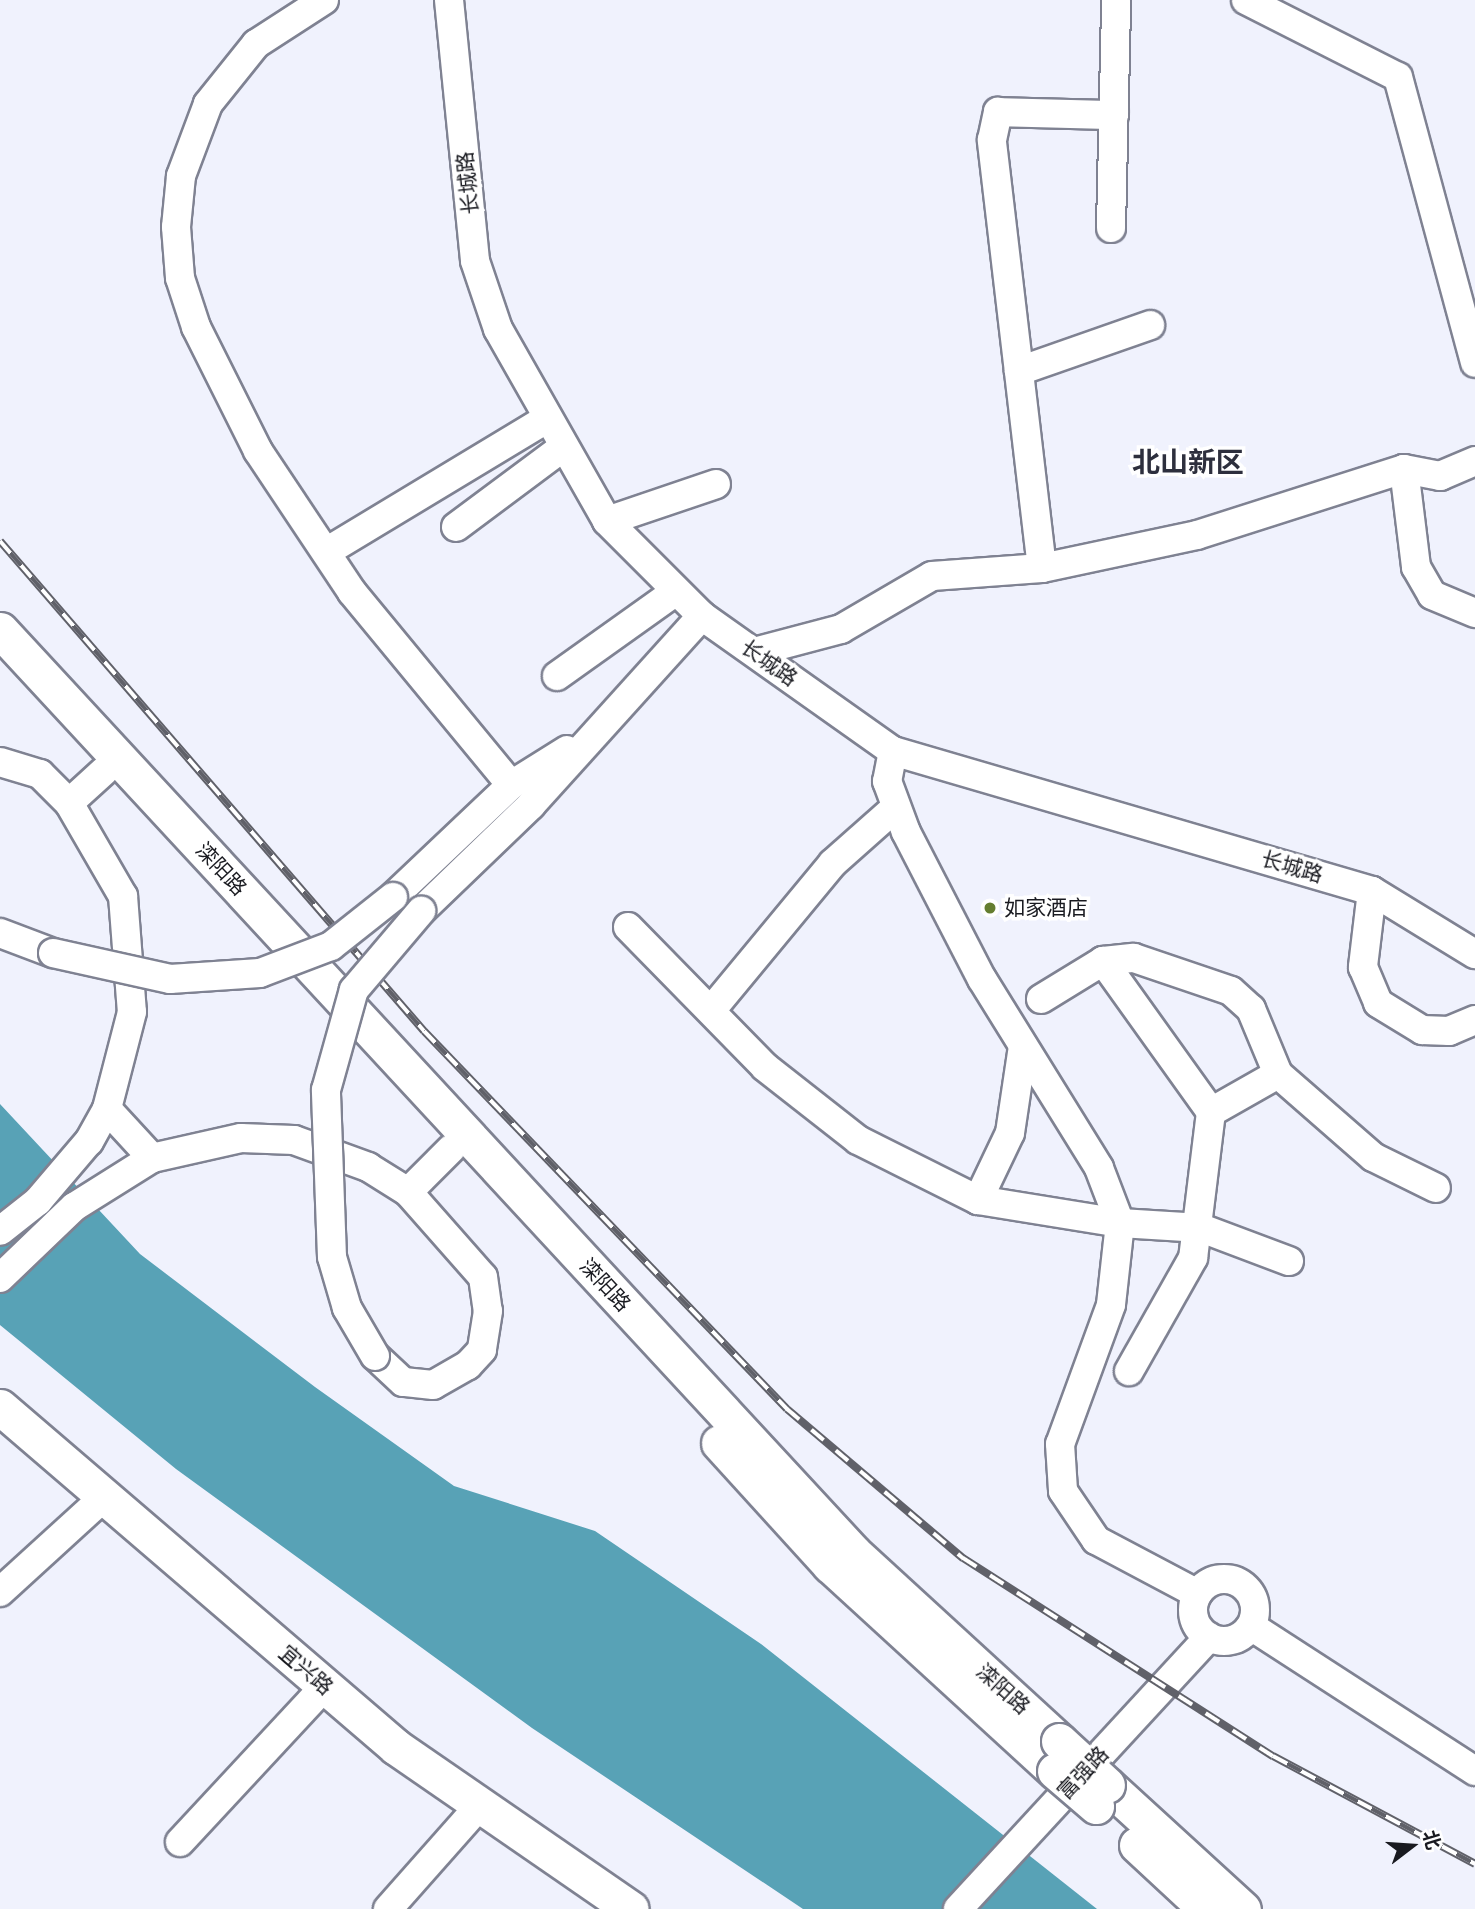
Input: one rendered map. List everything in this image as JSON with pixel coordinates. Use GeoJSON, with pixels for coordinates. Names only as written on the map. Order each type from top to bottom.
{"type":"FeatureCollection","features":[{"type":"Feature","properties":{"kind":"main road","name":"滦阳路"},"geometry":{"type":"LineString","coordinates":[[0,629],[854,1553],[1057,1756]]}},
{"type":"Feature","properties":{"kind":"main road","name":"滦阳路"},"geometry":{"type":"LineString","coordinates":[[0,659],[452,1149],[830,1566],[1101,1796],[1243,1909]]}},
{"type":"Feature","properties":{"kind":"main road","name":"宜兴路"},"geometry":{"type":"LineString","coordinates":[[0,1407],[396,1747],[631,1909]]}},
{"type":"Feature","properties":{"kind":"main road","name":"滦阳路"},"geometry":{"type":"LineString","coordinates":[[1101,1796],[1206,1909]]}},
{"type":"Feature","properties":{"kind":"street"},"geometry":{"type":"LineString","coordinates":[[324,0],[256,44],[215,93],[188,151],[176,227],[180,278],[196,327],[258,451],[326,552],[511,785]]}},
{"type":"Feature","properties":{"kind":"street","name":"长城路"},"geometry":{"type":"LineString","coordinates":[[449,0],[475,261],[498,329],[545,420],[607,521],[702,616],[893,751],[1372,891],[1475,954]]}},
{"type":"Feature","properties":{"kind":"street"},"geometry":{"type":"LineString","coordinates":[[1111,228],[1116,0]]}},
{"type":"Feature","properties":{"kind":"street"},"geometry":{"type":"LineString","coordinates":[[1245,0],[1398,78],[1475,363]]}},
{"type":"Feature","properties":{"kind":"street"},"geometry":{"type":"LineString","coordinates":[[1042,568],[992,140],[998,112],[1114,115]]}},
{"type":"Feature","properties":{"kind":"street"},"geometry":{"type":"LineString","coordinates":[[1019,370],[1150,325]]}},
{"type":"Feature","properties":{"kind":"street"},"geometry":{"type":"LineString","coordinates":[[326,552],[545,420]]}},
{"type":"Feature","properties":{"kind":"street"},"geometry":{"type":"LineString","coordinates":[[456,527],[562,448]]}},
{"type":"Feature","properties":{"kind":"street"},"geometry":{"type":"LineString","coordinates":[[754,652],[841,629],[932,576],[1042,568],[1197,535],[1404,469],[1440,476],[1475,461]]}},
{"type":"Feature","properties":{"kind":"street"},"geometry":{"type":"LineString","coordinates":[[1404,469],[1416,567],[1432,595],[1475,612]]}},
{"type":"Feature","properties":{"kind":"street"},"geometry":{"type":"LineString","coordinates":[[607,521],[716,484]]}},
{"type":"Feature","properties":{"kind":"street"},"geometry":{"type":"LineString","coordinates":[[557,676],[676,591]]}},
{"type":"Feature","properties":{"kind":"street"},"geometry":{"type":"LineString","coordinates":[[0,1278],[74,1207],[152,1158],[241,1138],[294,1140],[368,1167],[408,1192],[483,1277],[488,1311],[482,1350],[433,1385],[403,1382],[375,1356],[347,1308],[332,1256],[326,1090],[354,990],[421,911],[531,805],[584,740],[702,616]]}},
{"type":"Feature","properties":{"kind":"street"},"geometry":{"type":"LineString","coordinates":[[0,933],[53,953],[170,979],[260,973],[331,946],[393,897],[511,785],[584,740]]}},
{"type":"Feature","properties":{"kind":"street"},"geometry":{"type":"LineString","coordinates":[[893,751],[887,781],[895,808],[1023,1046],[1099,1168],[1120,1223],[1111,1305],[1060,1444],[1060,1476],[1076,1518],[1096,1540],[1198,1594]]}},
{"type":"Feature","properties":{"kind":"street"},"geometry":{"type":"LineString","coordinates":[[0,762],[40,774],[69,803],[123,896],[132,1012],[107,1109],[89,1141],[38,1202],[0,1231]]}},
{"type":"Feature","properties":{"kind":"street"},"geometry":{"type":"LineString","coordinates":[[69,803],[104,771]]}},
{"type":"Feature","properties":{"kind":"street"},"geometry":{"type":"LineString","coordinates":[[713,1007],[832,863],[895,808]]}},
{"type":"Feature","properties":{"kind":"street"},"geometry":{"type":"LineString","coordinates":[[1372,891],[1363,967],[1378,1003],[1422,1030],[1448,1031],[1475,1020]]}},
{"type":"Feature","properties":{"kind":"street"},"geometry":{"type":"LineString","coordinates":[[628,927],[713,1007],[765,1067],[858,1140],[978,1200],[1120,1223],[1200,1228],[1289,1261]]}},
{"type":"Feature","properties":{"kind":"street"},"geometry":{"type":"LineString","coordinates":[[1041,999],[1103,961],[1134,958],[1231,991],[1251,1009],[1278,1074],[1373,1157],[1436,1188]]}},
{"type":"Feature","properties":{"kind":"street"},"geometry":{"type":"LineString","coordinates":[[1103,961],[1211,1112],[1200,1228],[1193,1258],[1129,1371]]}},
{"type":"Feature","properties":{"kind":"street"},"geometry":{"type":"LineString","coordinates":[[978,1200],[1010,1133],[1023,1046]]}},
{"type":"Feature","properties":{"kind":"street"},"geometry":{"type":"LineString","coordinates":[[1211,1112],[1278,1074]]}},
{"type":"Feature","properties":{"kind":"street"},"geometry":{"type":"LineString","coordinates":[[107,1109],[152,1158]]}},
{"type":"Feature","properties":{"kind":"street"},"geometry":{"type":"LineString","coordinates":[[408,1192],[452,1149]]}},
{"type":"Feature","properties":{"kind":"street"},"geometry":{"type":"LineString","coordinates":[[0,1592],[104,1497]]}},
{"type":"Feature","properties":{"kind":"street"},"geometry":{"type":"LineString","coordinates":[[1221,1579],[1240,1584],[1255,1607],[1251,1626],[1227,1641],[1209,1637],[1196,1622],[1198,1594],[1221,1579]]}},
{"type":"Feature","properties":{"kind":"street"},"geometry":{"type":"LineString","coordinates":[[1251,1626],[1475,1771]]}},
{"type":"Feature","properties":{"kind":"street","name":"富强路"},"geometry":{"type":"LineString","coordinates":[[958,1909],[1209,1637]]}},
{"type":"Feature","properties":{"kind":"street"},"geometry":{"type":"LineString","coordinates":[[180,1842],[325,1686]]}},
{"type":"Feature","properties":{"kind":"street"},"geometry":{"type":"LineString","coordinates":[[388,1909],[480,1805]]}},
{"type":"Feature","properties":{"kind":"water"},"geometry":{"type":"Polygon","coordinates":[[[0,1104],[140,1254],[315,1387],[454,1486],[595,1531],[761,1644],[1097,1909],[803,1909],[532,1728],[176,1469],[0,1325],[0,1104]]]}},
{"type":"Feature","properties":{"kind":"railway"},"geometry":{"type":"LineString","coordinates":[[0,541],[424,1031],[787,1409],[963,1558],[1273,1756],[1475,1864]]}},
{"type":"Feature","properties":{"kind":"place","name":"如家酒店"},"geometry":{"type":"Point","coordinates":[990,908]}},
{"type":"Feature","properties":{"kind":"district","name":"北山新区"},"geometry":{"type":"Point","coordinates":[1188,462]}}]}
